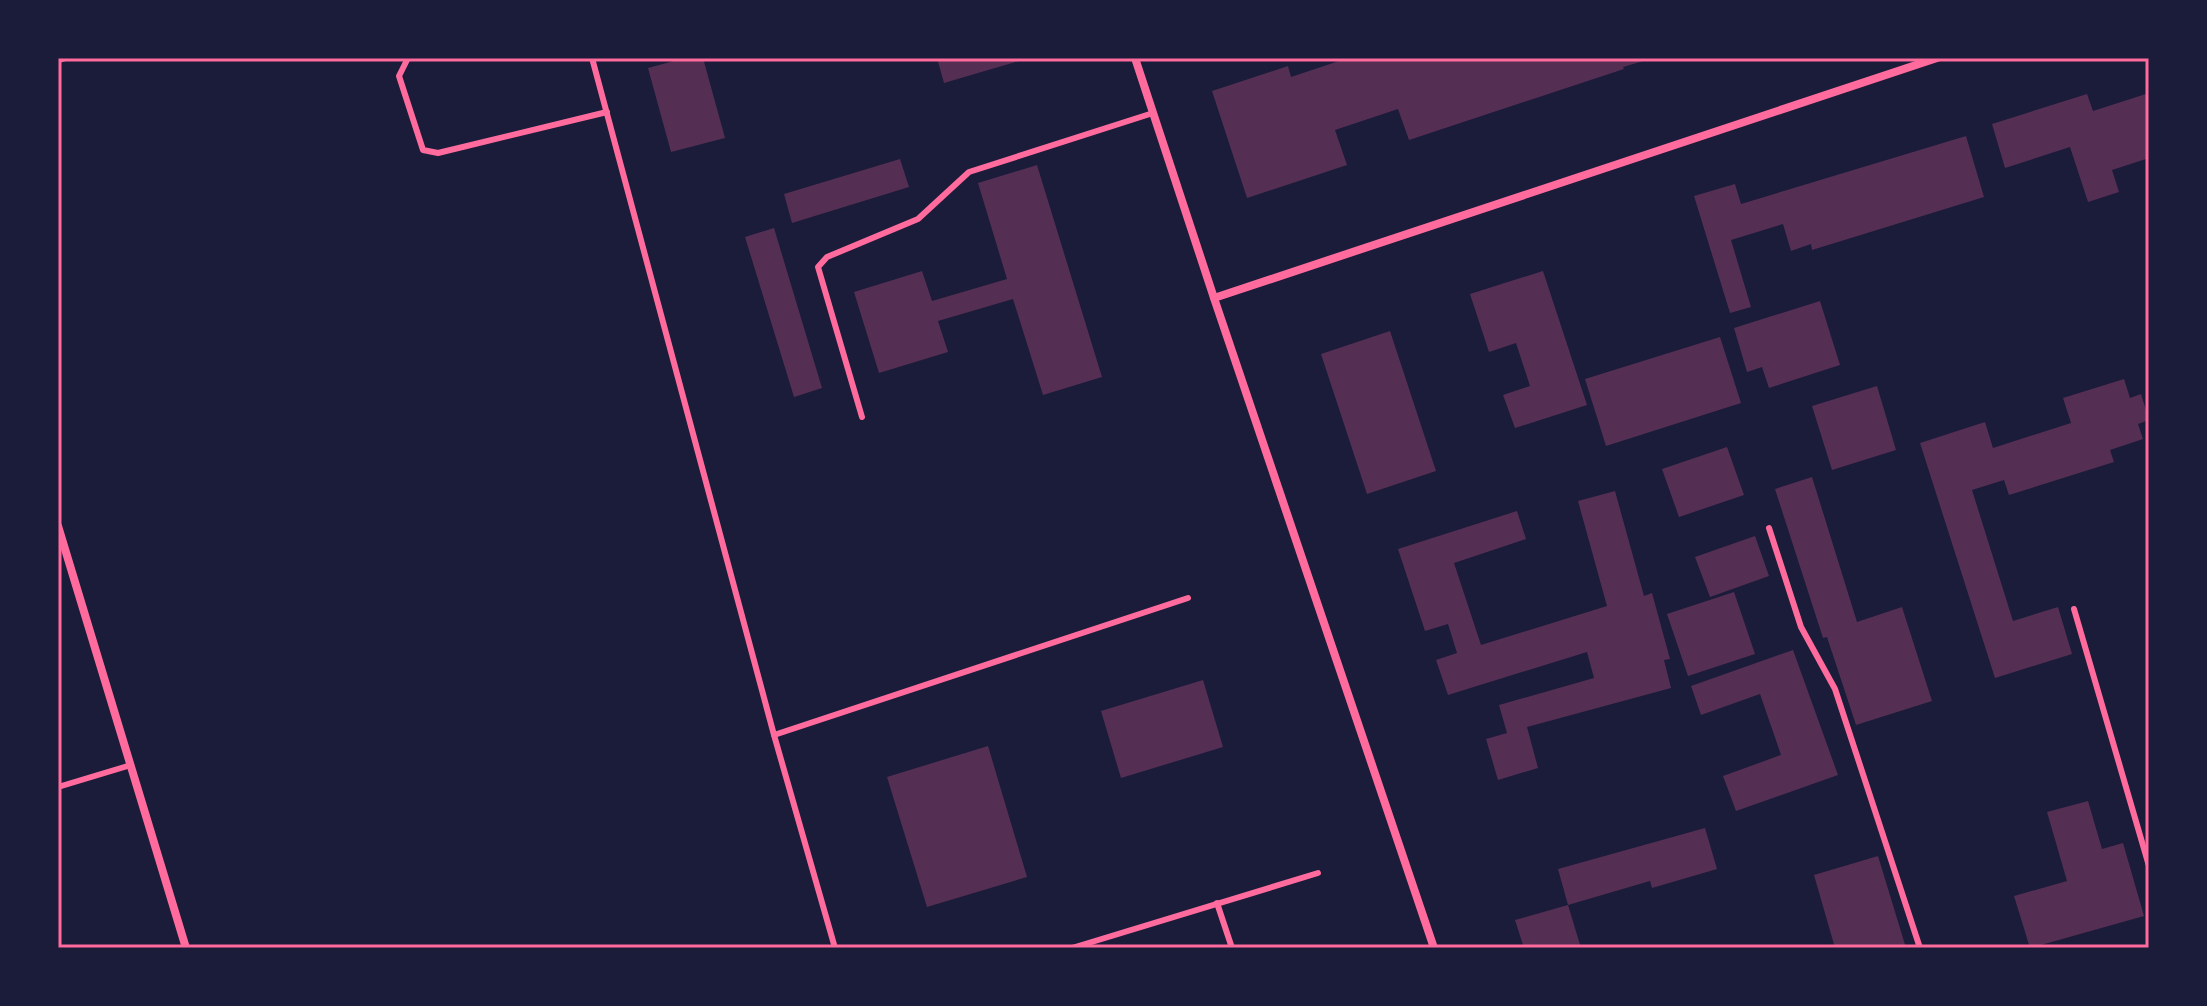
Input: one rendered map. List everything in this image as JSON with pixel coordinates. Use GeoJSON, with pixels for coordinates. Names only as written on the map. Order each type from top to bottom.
{"type":"FeatureCollection","features":[{"type":"Feature","properties":{"kind":"street"},"geometry":{"type":"LineString","coordinates":[[1135,58],[1434,948]]}},
{"type":"Feature","properties":{"kind":"street"},"geometry":{"type":"LineString","coordinates":[[1214,298],[1937,58]]}},
{"type":"Feature","properties":{"kind":"street"},"geometry":{"type":"LineString","coordinates":[[58,526],[186,948]]}},
{"type":"Feature","properties":{"kind":"lane"},"geometry":{"type":"LineString","coordinates":[[58,60],[65,58]]}},
{"type":"Feature","properties":{"kind":"lane"},"geometry":{"type":"LineString","coordinates":[[408,58],[399,76],[423,150],[438,153],[607,112]]}},
{"type":"Feature","properties":{"kind":"lane"},"geometry":{"type":"LineString","coordinates":[[592,58],[774,735],[835,948]]}},
{"type":"Feature","properties":{"kind":"lane"},"geometry":{"type":"LineString","coordinates":[[862,417],[818,267],[827,257],[918,219],[969,172],[1153,113]]}},
{"type":"Feature","properties":{"kind":"lane"},"geometry":{"type":"LineString","coordinates":[[1769,528],[1801,627],[1835,689],[1920,948]]}},
{"type":"Feature","properties":{"kind":"lane"},"geometry":{"type":"LineString","coordinates":[[774,735],[1188,598]]}},
{"type":"Feature","properties":{"kind":"lane"},"geometry":{"type":"LineString","coordinates":[[2074,609],[2149,866]]}},
{"type":"Feature","properties":{"kind":"lane"},"geometry":{"type":"LineString","coordinates":[[58,787],[131,765]]}},
{"type":"Feature","properties":{"kind":"lane"},"geometry":{"type":"LineString","coordinates":[[1072,948],[1318,873]]}},
{"type":"Feature","properties":{"kind":"lane"},"geometry":{"type":"LineString","coordinates":[[1217,903],[1232,948]]}},
{"type":"Feature","properties":{"kind":"building"},"geometry":{"type":"Polygon","coordinates":[[[685,58],[703,58],[725,138],[671,152],[648,68],[685,58]]]}},
{"type":"Feature","properties":{"kind":"building"},"geometry":{"type":"Polygon","coordinates":[[[937,58],[1026,58],[1026,59],[944,83],[937,58]]]}},
{"type":"Feature","properties":{"kind":"building"},"geometry":{"type":"Polygon","coordinates":[[[1348,58],[1650,59],[1409,140],[1398,109],[1335,130],[1347,165],[1247,198],[1212,91],[1288,66],[1291,77],[1348,58]]]}},
{"type":"Feature","properties":{"kind":"building"},"geometry":{"type":"Polygon","coordinates":[[[2149,93],[2149,158],[2112,170],[2119,192],[2088,202],[2070,147],[2005,168],[1992,124],[2087,94],[2093,111],[2149,93]]]}},
{"type":"Feature","properties":{"kind":"building"},"geometry":{"type":"Polygon","coordinates":[[[1966,136],[1984,197],[1812,250],[1811,244],[1791,251],[1783,224],[1731,240],[1751,307],[1730,313],[1694,196],[1735,184],[1741,204],[1966,136]]]}},
{"type":"Feature","properties":{"kind":"building"},"geometry":{"type":"Polygon","coordinates":[[[900,159],[909,187],[792,223],[784,194],[900,159]]]}},
{"type":"Feature","properties":{"kind":"building"},"geometry":{"type":"Polygon","coordinates":[[[1037,165],[1102,377],[1043,395],[1013,299],[938,321],[948,352],[879,373],[854,292],[922,271],[932,301],[1007,279],[978,183],[1037,165]]]}},
{"type":"Feature","properties":{"kind":"building"},"geometry":{"type":"Polygon","coordinates":[[[774,228],[822,388],[794,397],[745,237],[774,228]]]}},
{"type":"Feature","properties":{"kind":"building"},"geometry":{"type":"Polygon","coordinates":[[[1543,271],[1587,405],[1515,428],[1503,395],[1530,386],[1516,343],[1489,352],[1470,294],[1543,271]]]}},
{"type":"Feature","properties":{"kind":"building"},"geometry":{"type":"Polygon","coordinates":[[[1820,301],[1840,365],[1769,388],[1762,367],[1747,372],[1734,328],[1820,301]]]}},
{"type":"Feature","properties":{"kind":"building"},"geometry":{"type":"Polygon","coordinates":[[[1390,331],[1436,471],[1367,494],[1321,354],[1390,331]]]}},
{"type":"Feature","properties":{"kind":"building"},"geometry":{"type":"Polygon","coordinates":[[[1720,337],[1741,403],[1606,446],[1585,379],[1720,337]]]}},
{"type":"Feature","properties":{"kind":"building"},"geometry":{"type":"Polygon","coordinates":[[[2124,379],[2130,398],[2141,394],[2149,420],[2138,424],[2143,439],[2110,450],[2114,462],[2009,495],[2004,480],[1972,490],[2013,621],[2058,607],[2072,654],[1995,678],[1920,443],[1985,422],[1993,448],[2071,423],[2063,398],[2124,379]]]}},
{"type":"Feature","properties":{"kind":"building"},"geometry":{"type":"Polygon","coordinates":[[[1877,386],[1896,450],[1832,470],[1812,406],[1877,386]]]}},
{"type":"Feature","properties":{"kind":"building"},"geometry":{"type":"Polygon","coordinates":[[[1727,447],[1744,495],[1679,517],[1662,469],[1727,447]]]}},
{"type":"Feature","properties":{"kind":"building"},"geometry":{"type":"Polygon","coordinates":[[[1812,477],[1857,622],[1902,607],[1932,701],[1856,725],[1827,637],[1823,638],[1775,489],[1812,477]]]}},
{"type":"Feature","properties":{"kind":"building"},"geometry":{"type":"Polygon","coordinates":[[[1615,491],[1644,596],[1652,593],[1670,659],[1664,660],[1671,688],[1527,727],[1538,768],[1498,780],[1486,739],[1507,733],[1499,705],[1594,678],[1587,652],[1448,695],[1436,660],[1457,653],[1448,624],[1425,631],[1398,549],[1517,511],[1526,539],[1454,563],[1481,645],[1607,606],[1578,501],[1615,491]]]}},
{"type":"Feature","properties":{"kind":"building"},"geometry":{"type":"Polygon","coordinates":[[[1755,536],[1769,576],[1710,597],[1695,557],[1755,536]]]}},
{"type":"Feature","properties":{"kind":"building"},"geometry":{"type":"Polygon","coordinates":[[[1734,592],[1755,654],[1688,676],[1667,614],[1734,592]]]}},
{"type":"Feature","properties":{"kind":"building"},"geometry":{"type":"Polygon","coordinates":[[[1793,650],[1838,775],[1736,811],[1723,776],[1781,755],[1760,694],[1701,715],[1691,686],[1793,650]]]}},
{"type":"Feature","properties":{"kind":"building"},"geometry":{"type":"Polygon","coordinates":[[[1203,680],[1223,747],[1121,778],[1101,711],[1203,680]]]}},
{"type":"Feature","properties":{"kind":"building"},"geometry":{"type":"Polygon","coordinates":[[[988,746],[1027,877],[927,907],[887,777],[988,746]]]}},
{"type":"Feature","properties":{"kind":"building"},"geometry":{"type":"Polygon","coordinates":[[[2088,801],[2102,849],[2123,843],[2144,916],[2030,948],[2014,896],[2067,881],[2047,812],[2088,801]]]}},
{"type":"Feature","properties":{"kind":"building"},"geometry":{"type":"Polygon","coordinates":[[[1705,828],[1717,869],[1652,888],[1650,881],[1568,905],[1558,869],[1705,828]]]}},
{"type":"Feature","properties":{"kind":"building"},"geometry":{"type":"Polygon","coordinates":[[[1878,856],[1906,948],[1835,948],[1814,875],[1878,856]]]}},
{"type":"Feature","properties":{"kind":"building"},"geometry":{"type":"Polygon","coordinates":[[[1568,905],[1581,948],[1524,948],[1515,920],[1568,905]]]}}]}
